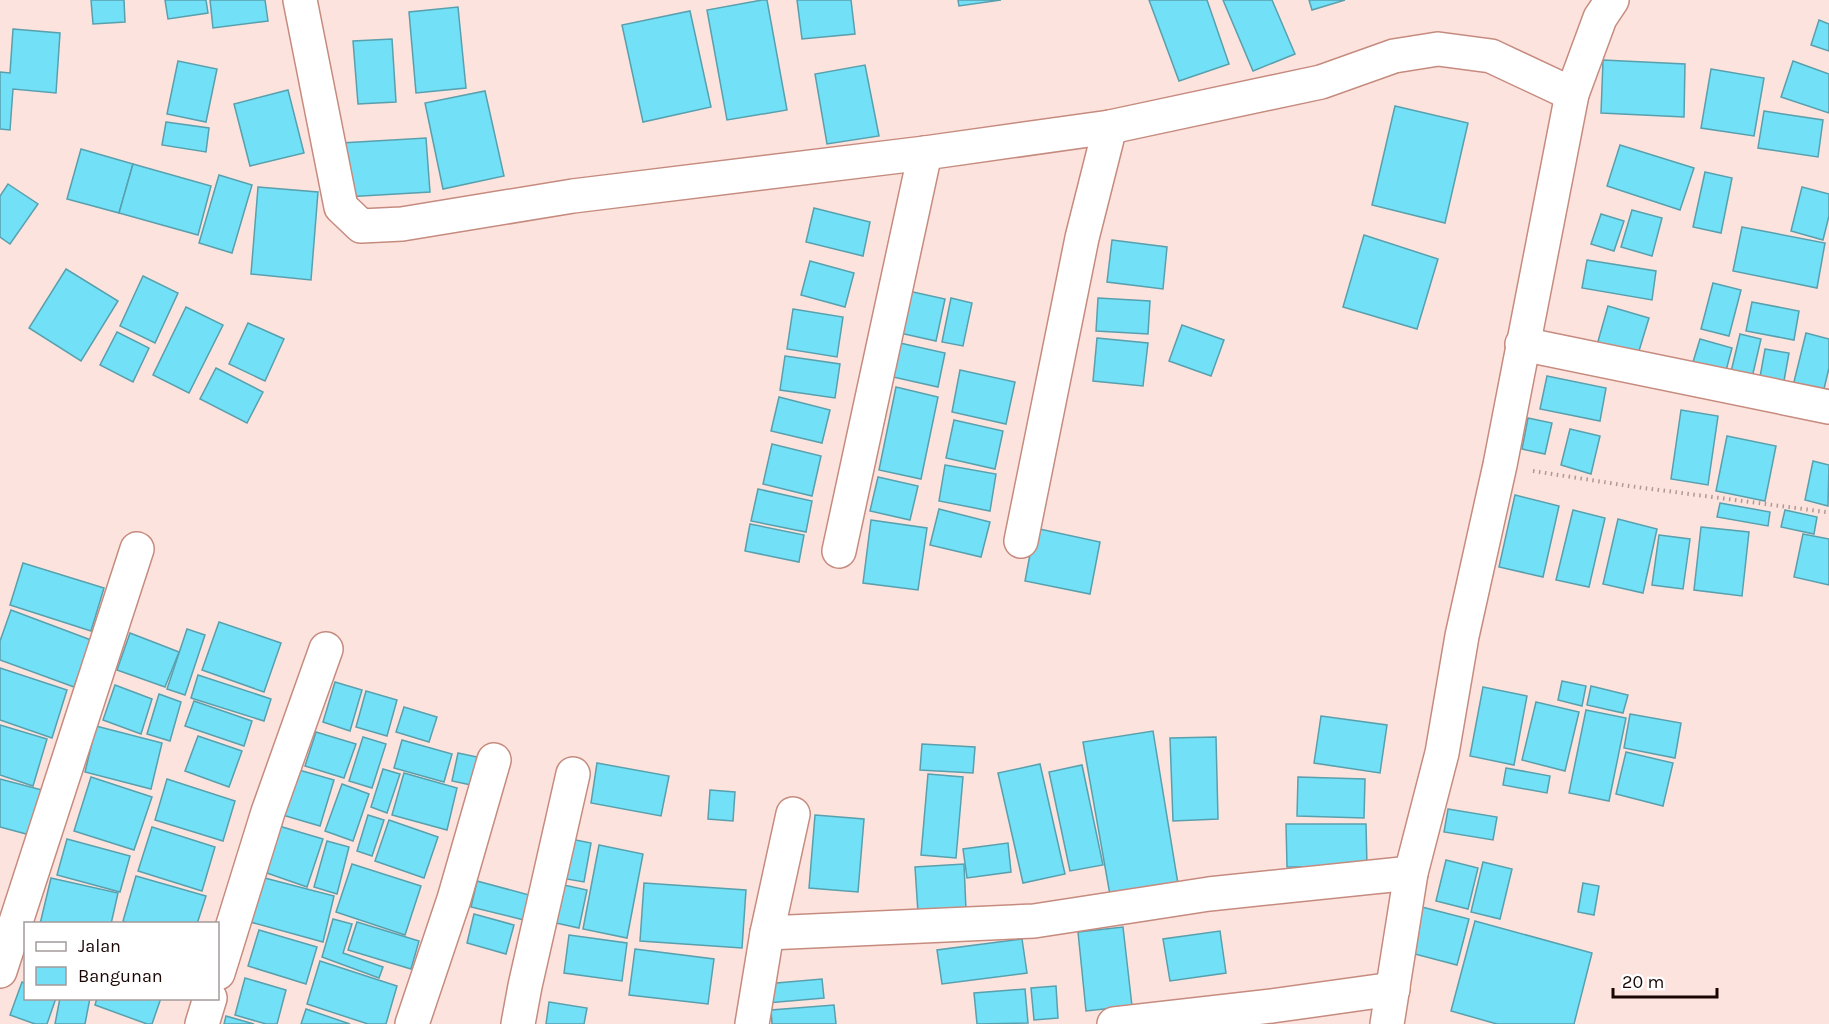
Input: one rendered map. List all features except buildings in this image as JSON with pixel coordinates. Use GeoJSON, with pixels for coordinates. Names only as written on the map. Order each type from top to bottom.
{"type":"FeatureCollection","features":[{"type":"Feature","properties":{"kind":"street"},"geometry":{"type":"LineString","coordinates":[[300,0],[340,207],[361,226],[402,224],[573,196],[925,153],[1110,127],[1321,82],[1394,56],[1438,49],[1491,56],[1572,94]]}},
{"type":"Feature","properties":{"kind":"street"},"geometry":{"type":"LineString","coordinates":[[1387,1024],[1411,873],[1442,753],[1462,636],[1500,465],[1572,94],[1600,18],[1612,0]]}},
{"type":"Feature","properties":{"kind":"street"},"geometry":{"type":"LineString","coordinates":[[1021,541],[1082,238],[1110,127]]}},
{"type":"Feature","properties":{"kind":"street"},"geometry":{"type":"LineString","coordinates":[[839,550],[925,153]]}},
{"type":"Feature","properties":{"kind":"street"},"geometry":{"type":"LineString","coordinates":[[1522,344],[1829,406]]}},
{"type":"Feature","properties":{"kind":"street"},"geometry":{"type":"LineString","coordinates":[[0,971],[137,549]]}},
{"type":"Feature","properties":{"kind":"street"},"geometry":{"type":"LineString","coordinates":[[219,970],[268,812],[326,650]]}},
{"type":"Feature","properties":{"kind":"street"},"geometry":{"type":"LineString","coordinates":[[412,1024],[454,899],[494,760]]}},
{"type":"Feature","properties":{"kind":"street"},"geometry":{"type":"LineString","coordinates":[[518,1024],[573,774]]}},
{"type":"Feature","properties":{"kind":"street"},"geometry":{"type":"LineString","coordinates":[[752,1024],[767,933],[793,814]]}},
{"type":"Feature","properties":{"kind":"street"},"geometry":{"type":"LineString","coordinates":[[767,933],[1034,921],[1209,894],[1411,873]]}},
{"type":"Feature","properties":{"kind":"street"},"geometry":{"type":"LineString","coordinates":[[1114,1024],[1272,1006],[1393,988]]}},
{"type":"Feature","properties":{"kind":"street"},"geometry":{"type":"LineString","coordinates":[[202,1024],[210,1000]]}},
{"type":"Feature","properties":{"kind":"path"},"geometry":{"type":"LineString","coordinates":[[1500,465],[1629,486],[1826,512]]}}]}
